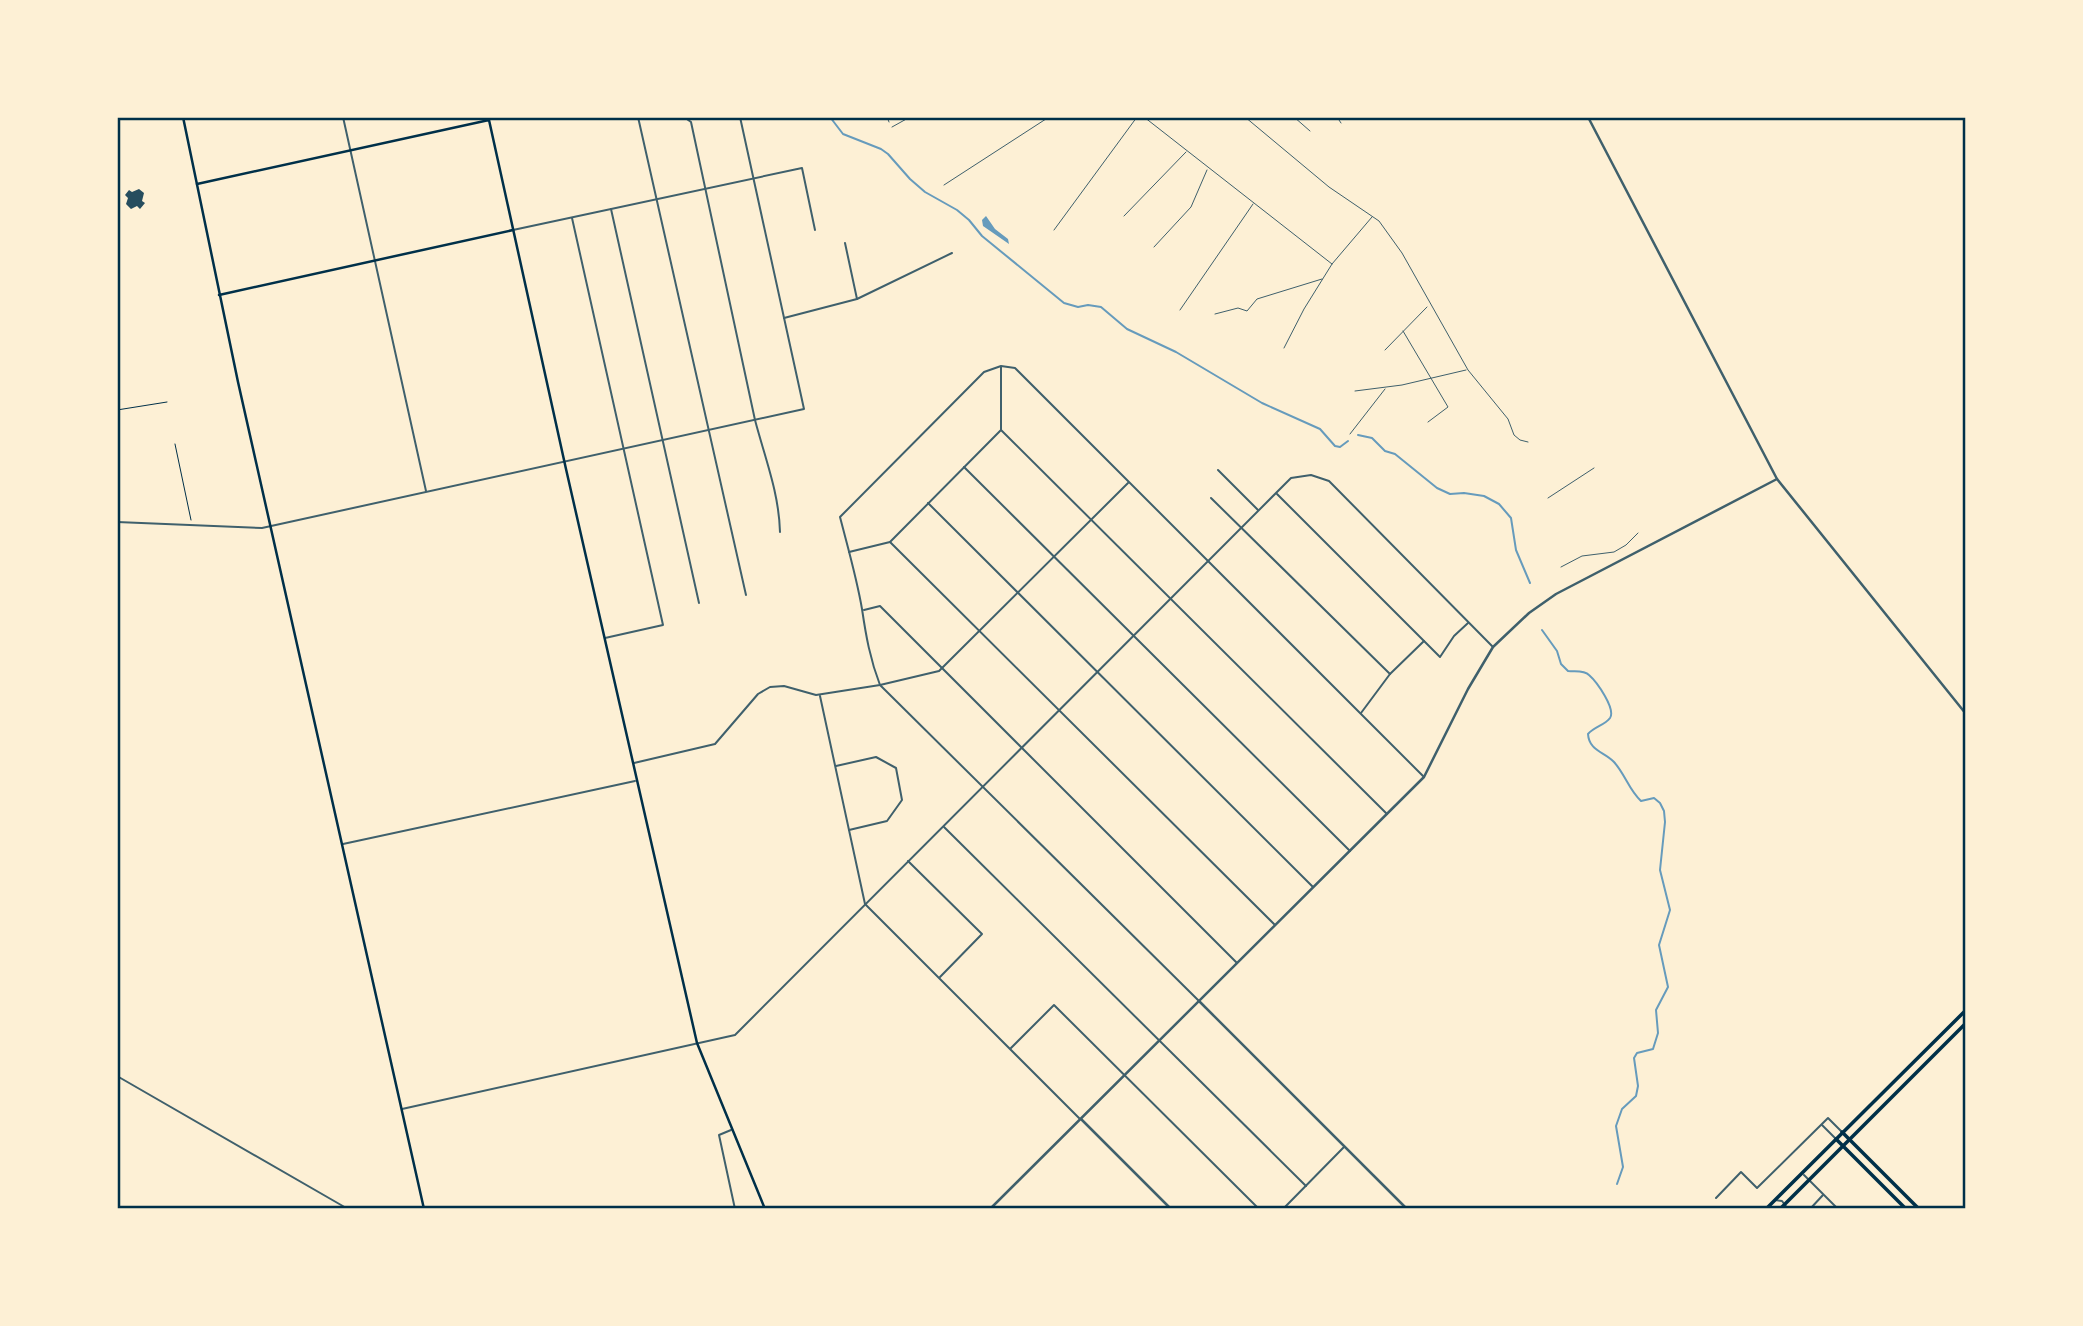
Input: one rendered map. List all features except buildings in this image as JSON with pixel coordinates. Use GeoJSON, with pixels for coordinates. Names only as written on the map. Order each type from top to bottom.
{"type":"FeatureCollection","features":[{"type":"Feature","properties":{"kind":"main road"},"geometry":{"type":"LineString","coordinates":[[183,117],[219,295],[424,1209]]}},
{"type":"Feature","properties":{"kind":"main road"},"geometry":{"type":"LineString","coordinates":[[197,184],[489,118],[564,462],[697,1043],[765,1209]]}},
{"type":"Feature","properties":{"kind":"main road"},"geometry":{"type":"LineString","coordinates":[[219,295],[513,230]]}},
{"type":"Feature","properties":{"kind":"main road"},"geometry":{"type":"LineString","coordinates":[[1766,1209],[1966,1010]]}},
{"type":"Feature","properties":{"kind":"main road"},"geometry":{"type":"LineString","coordinates":[[1780,1209],[1966,1023]]}},
{"type":"Feature","properties":{"kind":"main road"},"geometry":{"type":"LineString","coordinates":[[1927,1048],[1934,1055]]}},
{"type":"Feature","properties":{"kind":"main road"},"geometry":{"type":"LineString","coordinates":[[1842,1132],[1919,1209]]}},
{"type":"Feature","properties":{"kind":"main road"},"geometry":{"type":"LineString","coordinates":[[1836,1139],[1906,1209]]}},
{"type":"Feature","properties":{"kind":"main road"},"geometry":{"type":"LineString","coordinates":[[1794,1181],[1801,1188]]}},
{"type":"Feature","properties":{"kind":"street"},"geometry":{"type":"LineString","coordinates":[[343,117],[426,492]]}},
{"type":"Feature","properties":{"kind":"street"},"geometry":{"type":"LineString","coordinates":[[638,117],[746,595]]}},
{"type":"Feature","properties":{"kind":"street"},"geometry":{"type":"LineString","coordinates":[[684,117],[691,122],[755,420],[779,508],[780,532]]}},
{"type":"Feature","properties":{"kind":"street"},"geometry":{"type":"LineString","coordinates":[[117,522],[262,528],[804,410],[740,117]]}},
{"type":"Feature","properties":{"kind":"street"},"geometry":{"type":"LineString","coordinates":[[1588,117],[1777,479],[1966,714]]}},
{"type":"Feature","properties":{"kind":"street"},"geometry":{"type":"LineString","coordinates":[[513,230],[802,168],[816,230]]}},
{"type":"Feature","properties":{"kind":"street"},"geometry":{"type":"LineString","coordinates":[[611,209],[699,603]]}},
{"type":"Feature","properties":{"kind":"street"},"geometry":{"type":"LineString","coordinates":[[572,218],[663,625],[604,638]]}},
{"type":"Feature","properties":{"kind":"street"},"geometry":{"type":"LineString","coordinates":[[845,243],[857,299]]}},
{"type":"Feature","properties":{"kind":"street"},"geometry":{"type":"LineString","coordinates":[[784,318],[857,299],[952,253]]}},
{"type":"Feature","properties":{"kind":"street"},"geometry":{"type":"LineString","coordinates":[[849,552],[890,542],[1001,430],[1001,366]]}},
{"type":"Feature","properties":{"kind":"street"},"geometry":{"type":"LineString","coordinates":[[1407,1209],[880,685],[863,628],[863,611],[840,517],[984,372],[1001,366],[1015,368],[1424,776]]}},
{"type":"Feature","properties":{"kind":"street"},"geometry":{"type":"LineString","coordinates":[[1001,430],[1387,814]]}},
{"type":"Feature","properties":{"kind":"street"},"geometry":{"type":"LineString","coordinates":[[964,467],[1350,851]]}},
{"type":"Feature","properties":{"kind":"street"},"geometry":{"type":"LineString","coordinates":[[1218,470],[1259,510]]}},
{"type":"Feature","properties":{"kind":"street"},"geometry":{"type":"LineString","coordinates":[[401,1109],[735,1035],[1291,478],[1301,475],[1329,481],[1493,647]]}},
{"type":"Feature","properties":{"kind":"street"},"geometry":{"type":"LineString","coordinates":[[990,1209],[1424,776],[1468,689],[1493,647],[1556,594],[1777,479]]}},
{"type":"Feature","properties":{"kind":"street"},"geometry":{"type":"LineString","coordinates":[[632,764],[715,744],[758,694],[770,687],[784,686],[810,695],[820,695],[935,673],[1129,482]]}},
{"type":"Feature","properties":{"kind":"street"},"geometry":{"type":"LineString","coordinates":[[1276,493],[1440,657],[1454,636],[1468,622]]}},
{"type":"Feature","properties":{"kind":"street"},"geometry":{"type":"LineString","coordinates":[[1211,498],[1390,674]]}},
{"type":"Feature","properties":{"kind":"street"},"geometry":{"type":"LineString","coordinates":[[928,503],[1313,887]]}},
{"type":"Feature","properties":{"kind":"street"},"geometry":{"type":"LineString","coordinates":[[890,542],[1275,925]]}},
{"type":"Feature","properties":{"kind":"street"},"geometry":{"type":"LineString","coordinates":[[863,611],[880,606],[1237,963]]}},
{"type":"Feature","properties":{"kind":"street"},"geometry":{"type":"LineString","coordinates":[[1361,713],[1390,674],[1425,641]]}},
{"type":"Feature","properties":{"kind":"street"},"geometry":{"type":"LineString","coordinates":[[820,695],[865,904],[1171,1209]]}},
{"type":"Feature","properties":{"kind":"street"},"geometry":{"type":"LineString","coordinates":[[835,766],[876,757],[896,768],[902,800],[887,821],[849,830]]}},
{"type":"Feature","properties":{"kind":"street"},"geometry":{"type":"LineString","coordinates":[[342,844],[636,781]]}},
{"type":"Feature","properties":{"kind":"street"},"geometry":{"type":"LineString","coordinates":[[943,826],[1306,1186]]}},
{"type":"Feature","properties":{"kind":"street"},"geometry":{"type":"LineString","coordinates":[[908,861],[982,934],[939,978]]}},
{"type":"Feature","properties":{"kind":"street"},"geometry":{"type":"LineString","coordinates":[[1010,1049],[1054,1005],[1259,1209]]}},
{"type":"Feature","properties":{"kind":"street"},"geometry":{"type":"LineString","coordinates":[[117,1076],[348,1209]]}},
{"type":"Feature","properties":{"kind":"street"},"geometry":{"type":"LineString","coordinates":[[1716,1198],[1741,1172],[1757,1188],[1828,1118],[1842,1132]]}},
{"type":"Feature","properties":{"kind":"street"},"geometry":{"type":"LineString","coordinates":[[1821,1124],[1836,1139]]}},
{"type":"Feature","properties":{"kind":"street"},"geometry":{"type":"LineString","coordinates":[[732,1129],[719,1135],[735,1209]]}},
{"type":"Feature","properties":{"kind":"street"},"geometry":{"type":"LineString","coordinates":[[1283,1209],[1345,1147]]}},
{"type":"Feature","properties":{"kind":"street"},"geometry":{"type":"LineString","coordinates":[[1802,1173],[1838,1209]]}},
{"type":"Feature","properties":{"kind":"street"},"geometry":{"type":"LineString","coordinates":[[1810,1209],[1824,1195]]}},
{"type":"Feature","properties":{"kind":"street"},"geometry":{"type":"LineString","coordinates":[[1775,1200],[1785,1203],[1788,1209]]}},
{"type":"Feature","properties":{"kind":"lane"},"geometry":{"type":"LineString","coordinates":[[887,117],[889,122]]}},
{"type":"Feature","properties":{"kind":"lane"},"geometry":{"type":"LineString","coordinates":[[891,127],[910,117]]}},
{"type":"Feature","properties":{"kind":"lane"},"geometry":{"type":"LineString","coordinates":[[944,185],[1049,117]]}},
{"type":"Feature","properties":{"kind":"lane"},"geometry":{"type":"LineString","coordinates":[[1054,230],[1137,117]]}},
{"type":"Feature","properties":{"kind":"lane"},"geometry":{"type":"LineString","coordinates":[[1144,117],[1332,264]]}},
{"type":"Feature","properties":{"kind":"lane"},"geometry":{"type":"LineString","coordinates":[[1245,117],[1329,187],[1373,216],[1389,233],[1468,370],[1508,419],[1514,435],[1528,442]]}},
{"type":"Feature","properties":{"kind":"lane"},"geometry":{"type":"LineString","coordinates":[[1294,117],[1310,131]]}},
{"type":"Feature","properties":{"kind":"lane"},"geometry":{"type":"LineString","coordinates":[[1336,117],[1341,123]]}},
{"type":"Feature","properties":{"kind":"lane"},"geometry":{"type":"LineString","coordinates":[[1124,216],[1186,152]]}},
{"type":"Feature","properties":{"kind":"lane"},"geometry":{"type":"LineString","coordinates":[[1154,247],[1191,207],[1207,168]]}},
{"type":"Feature","properties":{"kind":"lane"},"geometry":{"type":"LineString","coordinates":[[1180,310],[1254,202]]}},
{"type":"Feature","properties":{"kind":"lane"},"geometry":{"type":"LineString","coordinates":[[1284,348],[1332,264],[1373,216]]}},
{"type":"Feature","properties":{"kind":"lane"},"geometry":{"type":"LineString","coordinates":[[1215,314],[1238,308],[1247,311],[1257,299],[1325,278]]}},
{"type":"Feature","properties":{"kind":"lane"},"geometry":{"type":"LineString","coordinates":[[1385,350],[1429,305]]}},
{"type":"Feature","properties":{"kind":"lane"},"geometry":{"type":"LineString","coordinates":[[1403,331],[1448,407],[1428,422]]}},
{"type":"Feature","properties":{"kind":"lane"},"geometry":{"type":"LineString","coordinates":[[1355,391],[1468,370]]}},
{"type":"Feature","properties":{"kind":"lane"},"geometry":{"type":"LineString","coordinates":[[1350,434],[1386,387]]}},
{"type":"Feature","properties":{"kind":"lane"},"geometry":{"type":"LineString","coordinates":[[1548,498],[1594,468]]}},
{"type":"Feature","properties":{"kind":"lane"},"geometry":{"type":"LineString","coordinates":[[1561,567],[1582,555],[1614,552],[1638,533]]}},
{"type":"Feature","properties":{"kind":"path"},"geometry":{"type":"LineString","coordinates":[[117,410],[167,402]]}},
{"type":"Feature","properties":{"kind":"path"},"geometry":{"type":"LineString","coordinates":[[175,444],[192,525]]}},
{"type":"Feature","properties":{"kind":"water"},"geometry":{"type":"Polygon","coordinates":[[[986,216],[995,229],[1008,239],[1009,244],[983,226],[982,220],[986,216]]]}},
{"type":"Feature","properties":{"kind":"waterway"},"geometry":{"type":"LineString","coordinates":[[830,117],[843,134],[888,154],[925,192],[957,210],[982,236],[1064,303],[1078,307],[1101,307],[1127,329],[1176,352],[1262,403],[1320,429],[1335,446],[1340,447],[1348,441]]}},
{"type":"Feature","properties":{"kind":"waterway"},"geometry":{"type":"LineString","coordinates":[[1358,435],[1372,438],[1385,451],[1395,454],[1437,488],[1450,494],[1484,496],[1499,504],[1511,518],[1516,550],[1530,583]]}},
{"type":"Feature","properties":{"kind":"waterway"},"geometry":{"type":"LineString","coordinates":[[1542,630],[1557,651],[1561,664],[1568,671],[1587,673],[1608,702],[1610,718],[1588,734],[1591,744],[1614,762],[1641,801],[1654,798],[1664,811],[1660,870],[1670,910],[1659,945],[1668,987],[1656,1010],[1658,1033],[1653,1049],[1637,1053],[1634,1058],[1638,1086],[1636,1096],[1622,1109],[1616,1126],[1623,1167],[1617,1184]]}}]}
